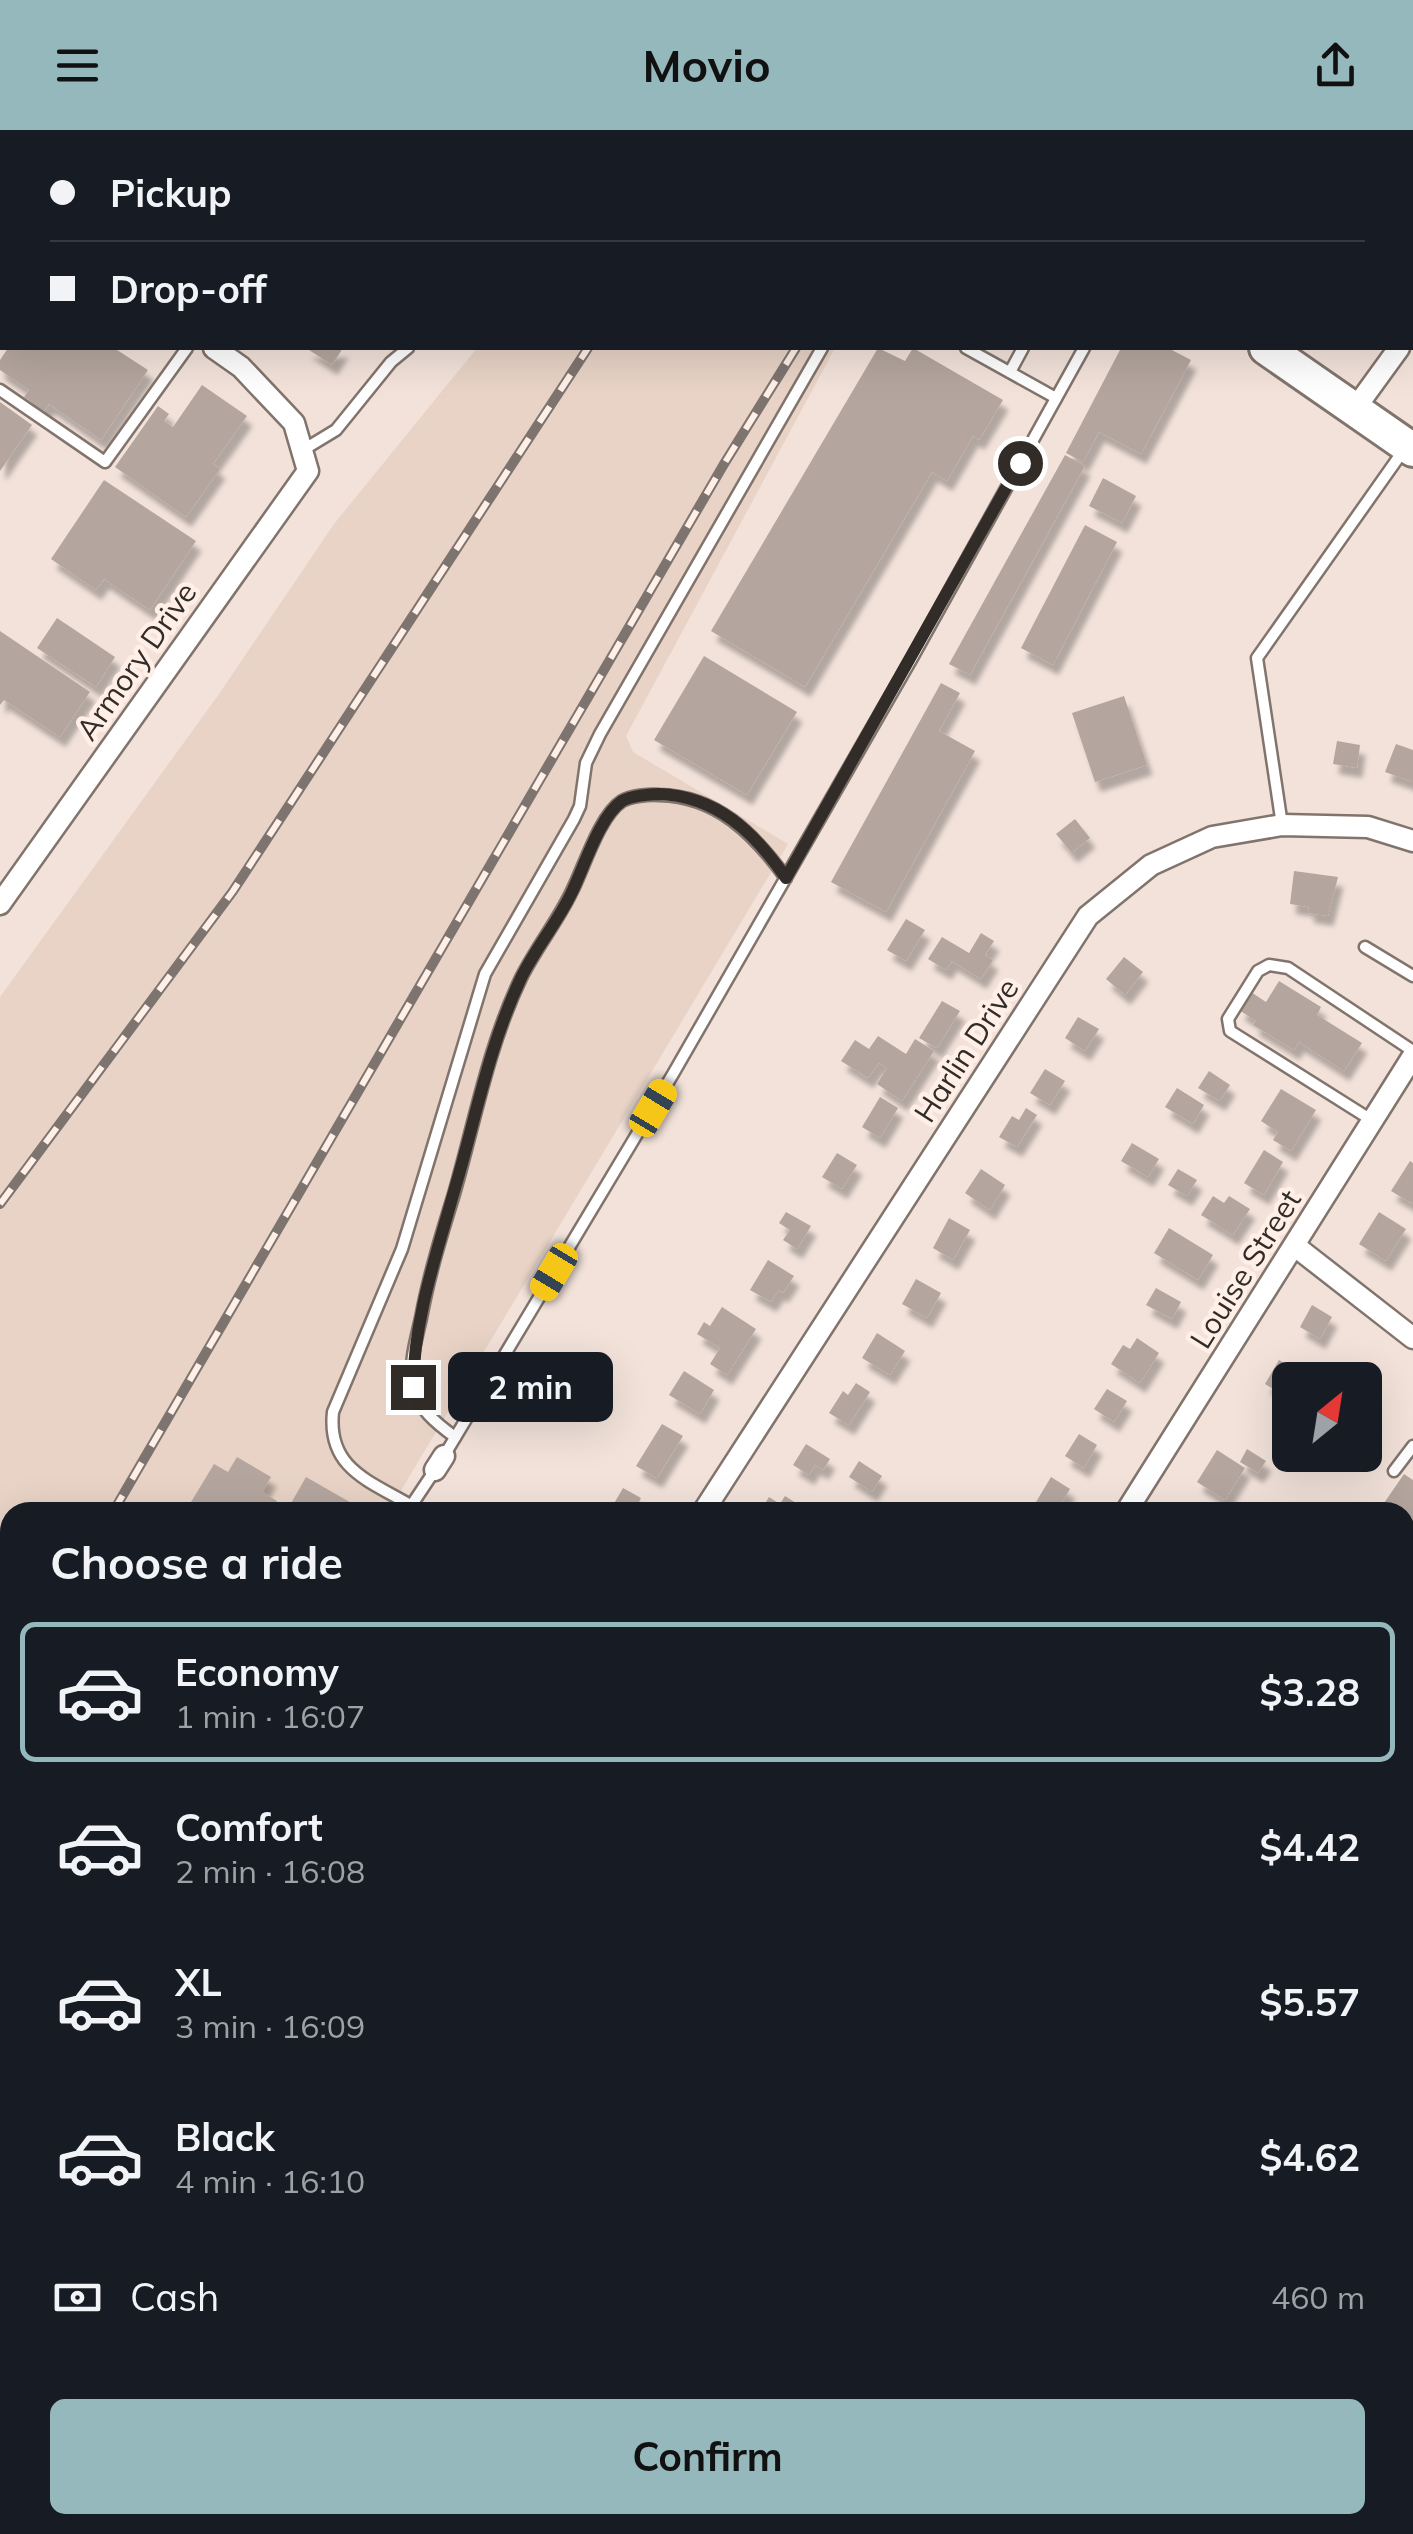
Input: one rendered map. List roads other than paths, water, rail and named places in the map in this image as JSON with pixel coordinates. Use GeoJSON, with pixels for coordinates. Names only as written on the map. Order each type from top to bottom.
{"type":"FeatureCollection","features":[{"type":"Feature","properties":{"kind":"main road"},"geometry":{"type":"LineString","coordinates":[[1269,350],[1410,448]]}},
{"type":"Feature","properties":{"kind":"street"},"geometry":{"type":"LineString","coordinates":[[217,350],[241,367],[294,424],[302,450]]}},
{"type":"Feature","properties":{"kind":"street"},"geometry":{"type":"LineString","coordinates":[[1354,410],[1398,350]]}},
{"type":"Feature","properties":{"kind":"street","name":"Armory Drive"},"geometry":{"type":"LineString","coordinates":[[0,904],[308,471],[302,450]]}},
{"type":"Feature","properties":{"kind":"street","name":"Harlin Drive"},"geometry":{"type":"LineString","coordinates":[[708,1502],[1088,916],[1151,864],[1212,837],[1282,825],[1368,827],[1413,841]]}},
{"type":"Feature","properties":{"kind":"street","name":"Louise Street"},"geometry":{"type":"LineString","coordinates":[[1132,1502],[1413,1054]]}},
{"type":"Feature","properties":{"kind":"street"},"geometry":{"type":"LineString","coordinates":[[1295,1246],[1413,1338]]}},
{"type":"Feature","properties":{"kind":"lane"},"geometry":{"type":"LineString","coordinates":[[0,390],[105,462],[186,350]]}},
{"type":"Feature","properties":{"kind":"lane"},"geometry":{"type":"LineString","coordinates":[[302,450],[336,430],[391,362],[406,350]]}},
{"type":"Feature","properties":{"kind":"lane"},"geometry":{"type":"LineString","coordinates":[[400,1502],[347,1467],[335,1448],[333,1412],[402,1249],[485,974],[574,819],[580,806],[586,763],[600,734],[821,350]]}},
{"type":"Feature","properties":{"kind":"lane"},"geometry":{"type":"LineString","coordinates":[[970,350],[1056,398]]}},
{"type":"Feature","properties":{"kind":"lane"},"geometry":{"type":"LineString","coordinates":[[1010,372],[1022,350]]}},
{"type":"Feature","properties":{"kind":"lane"},"geometry":{"type":"LineString","coordinates":[[415,1502],[673,1074],[912,658],[1083,350]]}},
{"type":"Feature","properties":{"kind":"lane"},"geometry":{"type":"LineString","coordinates":[[1282,825],[1257,658],[1410,448]]}},
{"type":"Feature","properties":{"kind":"lane"},"geometry":{"type":"LineString","coordinates":[[455,1437],[436,1423],[413,1387],[414,1350],[430,1268],[494,1041],[523,975],[570,897],[605,821],[623,800],[651,794],[706,804],[736,820],[762,844],[786,878]]}},
{"type":"Feature","properties":{"kind":"lane"},"geometry":{"type":"LineString","coordinates":[[1365,947],[1413,976]]}},
{"type":"Feature","properties":{"kind":"lane"},"geometry":{"type":"LineString","coordinates":[[1373,1121],[1230,1031],[1228,1019],[1258,972],[1269,965],[1288,968],[1413,1054]]}},
{"type":"Feature","properties":{"kind":"lane"},"geometry":{"type":"LineString","coordinates":[[1394,1470],[1413,1446]]}},
{"type":"Feature","properties":{"kind":"railway"},"geometry":{"type":"LineString","coordinates":[[0,1204],[233,891],[587,350]]}},
{"type":"Feature","properties":{"kind":"railway"},"geometry":{"type":"LineString","coordinates":[[119,1502],[724,464],[795,350]]}}]}
